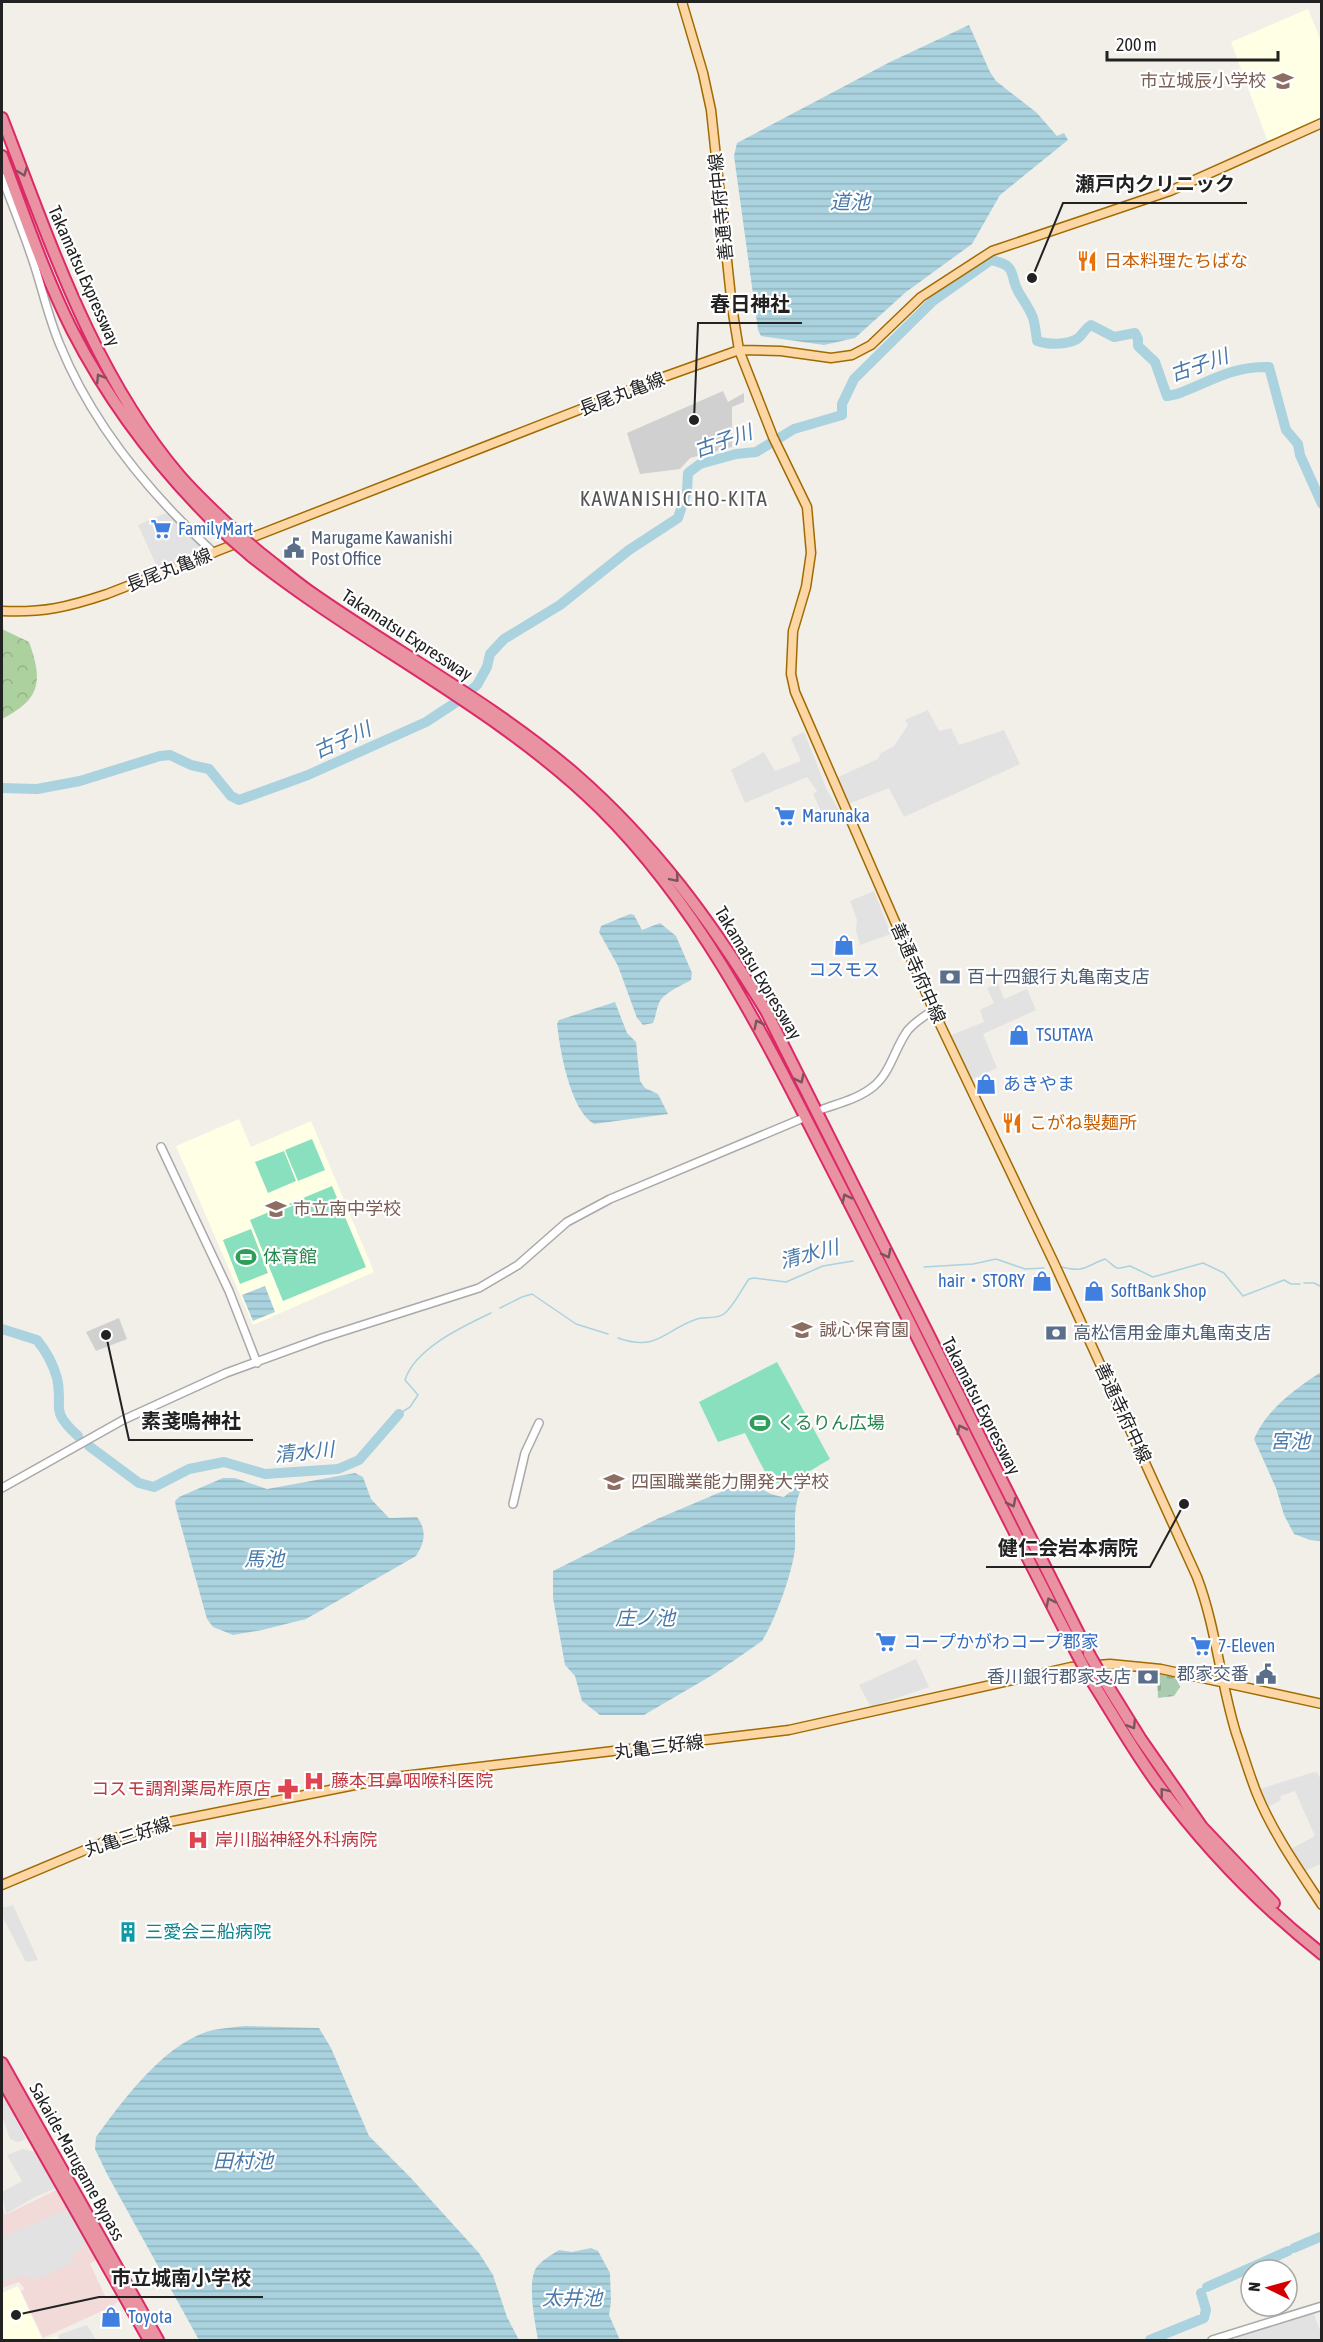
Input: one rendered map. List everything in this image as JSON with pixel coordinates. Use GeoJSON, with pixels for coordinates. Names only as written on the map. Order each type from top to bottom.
{"type":"FeatureCollection","features":[{"type":"Feature","properties":{"kind":"highway","name":"Takamatsu Expressway"},"geometry":{"type":"LineString","coordinates":[[2,118],[67,287],[103,360],[138,420],[178,474],[233,535]]}},
{"type":"Feature","properties":{"kind":"highway","name":"Takamatsu Expressway"},"geometry":{"type":"LineString","coordinates":[[2,156],[54,291],[82,347],[130,424],[172,480],[255,554],[357,632],[528,737],[606,802],[649,847],[692,898],[766,1011],[1101,1675],[1140,1738],[1202,1827],[1235,1865],[1298,1927],[1322,1947]]}},
{"type":"Feature","properties":{"kind":"highway","name":"Takamatsu Expressway"},"geometry":{"type":"LineString","coordinates":[[474,703],[600,808],[675,895],[720,959],[752,1013],[879,1261],[989,1485],[1088,1675],[1157,1783],[1193,1829],[1228,1869],[1293,1932],[1322,1954]]}},
{"type":"Feature","properties":{"kind":"highway","name":"Sakaide-Marugame Bypass"},"geometry":{"type":"LineString","coordinates":[[2,2063],[158,2340]]}},
{"type":"Feature","properties":{"kind":"highway","name":"Sakaide-Marugame Bypass"},"geometry":{"type":"LineString","coordinates":[[2,2080],[149,2340]]}},
{"type":"Feature","properties":{"kind":"main road","name":"善通寺府中線"},"geometry":{"type":"LineString","coordinates":[[682,2],[701,65],[711,110],[732,307],[739,350],[775,440],[807,507],[811,538],[809,574],[793,631],[791,674],[795,692],[934,1010],[1055,1265],[1197,1576],[1210,1616],[1236,1733],[1258,1795],[1273,1826],[1322,1905]]}},
{"type":"Feature","properties":{"kind":"main road","name":"長尾丸亀線"},"geometry":{"type":"LineString","coordinates":[[2,611],[46,611],[70,606],[214,553],[647,383],[739,350],[781,351],[831,358],[852,355],[871,345],[921,297],[992,251],[1170,191],[1322,123]]}},
{"type":"Feature","properties":{"kind":"main road","name":"丸亀三好線"},"geometry":{"type":"LineString","coordinates":[[2,1885],[109,1840],[169,1822],[395,1777],[789,1730],[1071,1667],[1110,1664],[1161,1669],[1322,1704]]}},
{"type":"Feature","properties":{"kind":"street"},"geometry":{"type":"LineString","coordinates":[[2,177],[32,258],[60,348],[98,416],[141,478],[214,553]]}},
{"type":"Feature","properties":{"kind":"street"},"geometry":{"type":"LineString","coordinates":[[823,1109],[858,1096],[873,1087],[884,1075],[908,1030],[934,1010]]}},
{"type":"Feature","properties":{"kind":"street"},"geometry":{"type":"LineString","coordinates":[[2,1488],[123,1420],[226,1373],[322,1338],[479,1288],[518,1265],[580,1213],[801,1119]]}},
{"type":"Feature","properties":{"kind":"street"},"geometry":{"type":"LineString","coordinates":[[161,1147],[229,1292],[256,1363]]}},
{"type":"Feature","properties":{"kind":"street"},"geometry":{"type":"LineString","coordinates":[[513,1504],[525,1453],[539,1423]]}},
{"type":"Feature","properties":{"kind":"street"},"geometry":{"type":"LineString","coordinates":[[1212,2340],[1322,2306]]}},
{"type":"Feature","properties":{"kind":"shaded area","name":"市立城辰小学校"},"geometry":{"type":"Polygon","coordinates":[[[1308,9],[1321,41],[1321,119],[1268,142],[1231,42],[1308,9]]]}},
{"type":"Feature","properties":{"kind":"shaded area"},"geometry":{"type":"Polygon","coordinates":[[[723,391],[728,402],[744,393],[744,402],[732,407],[732,447],[690,458],[680,469],[640,474],[627,433],[723,391]]]}},
{"type":"Feature","properties":{"kind":"shaded area"},"geometry":{"type":"Polygon","coordinates":[[[167,514],[200,545],[196,549],[199,553],[158,569],[138,525],[167,514]]]}},
{"type":"Feature","properties":{"kind":"shaded area"},"geometry":{"type":"Polygon","coordinates":[[[928,710],[939,731],[951,728],[959,745],[1004,730],[1020,764],[904,817],[889,788],[846,805],[836,778],[878,759],[881,753],[894,746],[908,725],[905,720],[928,710]]]}},
{"type":"Feature","properties":{"kind":"shaded area"},"geometry":{"type":"Polygon","coordinates":[[[804,732],[827,790],[839,810],[828,815],[827,812],[822,813],[813,794],[817,791],[807,777],[745,803],[731,770],[764,752],[775,771],[801,761],[791,738],[804,732]]]}},
{"type":"Feature","properties":{"kind":"shaded area"},"geometry":{"type":"Polygon","coordinates":[[[874,891],[891,934],[860,945],[856,931],[857,920],[850,901],[874,891]]]}},
{"type":"Feature","properties":{"kind":"shaded area"},"geometry":{"type":"Polygon","coordinates":[[[998,983],[1004,999],[1027,989],[1036,1010],[983,1034],[997,1068],[970,1080],[949,1036],[984,1022],[980,1010],[994,1003],[987,988],[998,983]]]}},
{"type":"Feature","properties":{"kind":"shaded area","name":"市立南中学校"},"geometry":{"type":"Polygon","coordinates":[[[239,1119],[251,1147],[311,1121],[374,1272],[253,1325],[176,1146],[239,1119]]]}},
{"type":"Feature","properties":{"kind":"shaded area"},"geometry":{"type":"Polygon","coordinates":[[[119,1318],[127,1339],[96,1351],[86,1332],[119,1318]]]}},
{"type":"Feature","properties":{"kind":"shaded area"},"geometry":{"type":"Polygon","coordinates":[[[916,1659],[929,1687],[871,1707],[859,1685],[916,1659]]]}},
{"type":"Feature","properties":{"kind":"shaded area"},"geometry":{"type":"Polygon","coordinates":[[[1314,1772],[1318,1773],[1321,1781],[1321,1864],[1305,1871],[1291,1849],[1315,1836],[1295,1791],[1280,1796],[1281,1800],[1268,1807],[1260,1789],[1314,1772]]]}},
{"type":"Feature","properties":{"kind":"shaded area"},"geometry":{"type":"Polygon","coordinates":[[[13,1905],[38,1960],[26,1962],[2,1916],[2,1908],[13,1905]]]}},
{"type":"Feature","properties":{"kind":"shaded area"},"geometry":{"type":"Polygon","coordinates":[[[2,2094],[26,2139],[18,2142],[10,2139],[2,2115],[2,2094]]]}},
{"type":"Feature","properties":{"kind":"shaded area"},"geometry":{"type":"Polygon","coordinates":[[[22,2149],[36,2152],[56,2188],[6,2214],[2,2192],[22,2181],[7,2155],[22,2149]]]}},
{"type":"Feature","properties":{"kind":"shaded area"},"geometry":{"type":"Polygon","coordinates":[[[56,2190],[96,2260],[90,2264],[106,2298],[114,2294],[119,2300],[113,2306],[43,2338],[21,2291],[25,2289],[19,2282],[2,2288],[2,2206],[5,2215],[56,2190]]]}},
{"type":"Feature","properties":{"kind":"shaded area"},"geometry":{"type":"Polygon","coordinates":[[[68,2209],[88,2244],[71,2256],[74,2262],[38,2279],[21,2275],[2,2283],[2,2237],[68,2209]]]}},
{"type":"Feature","properties":{"kind":"shaded area"},"geometry":{"type":"Polygon","coordinates":[[[18,2286],[42,2339],[57,2337],[58,2340],[2,2340],[2,2293],[18,2286]]]}},
{"type":"Feature","properties":{"kind":"shaded area"},"geometry":{"type":"Polygon","coordinates":[[[1313,2312],[1322,2340],[1237,2340],[1236,2336],[1313,2312]]]}},
{"type":"Feature","properties":{"kind":"shaded area"},"geometry":{"type":"Polygon","coordinates":[[[87,2325],[96,2340],[60,2340],[58,2335],[87,2325]]]}},
{"type":"Feature","properties":{"kind":"green space"},"geometry":{"type":"Polygon","coordinates":[[[2,629],[29,642],[37,678],[35,688],[25,704],[2,719],[2,629]]]}},
{"type":"Feature","properties":{"kind":"green space"},"geometry":{"type":"Polygon","coordinates":[[[312,1139],[325,1170],[298,1181],[285,1150],[312,1139]]]}},
{"type":"Feature","properties":{"kind":"green space"},"geometry":{"type":"Polygon","coordinates":[[[284,1151],[296,1181],[268,1193],[255,1162],[284,1151]]]}},
{"type":"Feature","properties":{"kind":"green space"},"geometry":{"type":"Polygon","coordinates":[[[332,1186],[366,1267],[283,1301],[250,1220],[332,1186]]]}},
{"type":"Feature","properties":{"kind":"green space","name":"体育館"},"geometry":{"type":"Polygon","coordinates":[[[251,1229],[268,1273],[240,1284],[223,1240],[251,1229]]]}},
{"type":"Feature","properties":{"kind":"green space","name":"くるりん広場"},"geometry":{"type":"Polygon","coordinates":[[[777,1362],[830,1459],[784,1483],[776,1483],[770,1478],[745,1433],[718,1442],[699,1402],[777,1362]]]}},
{"type":"Feature","properties":{"kind":"green space"},"geometry":{"type":"Polygon","coordinates":[[[1157,1673],[1176,1677],[1180,1687],[1174,1696],[1158,1698],[1157,1673]]]}},
{"type":"Feature","properties":{"kind":"water","name":"道池"},"geometry":{"type":"Polygon","coordinates":[[[969,25],[996,81],[1037,113],[1057,136],[1064,133],[1068,140],[1000,195],[972,244],[906,292],[855,338],[824,345],[761,336],[758,330],[734,156],[737,143],[890,62],[969,25]]]}},
{"type":"Feature","properties":{"kind":"water"},"geometry":{"type":"Polygon","coordinates":[[[630,914],[634,915],[642,930],[660,923],[676,936],[692,973],[691,980],[661,999],[653,1023],[643,1025],[637,1018],[618,966],[599,932],[601,926],[630,914]]]}},
{"type":"Feature","properties":{"kind":"water"},"geometry":{"type":"Polygon","coordinates":[[[615,1002],[627,1033],[636,1042],[640,1081],[645,1088],[658,1094],[668,1114],[594,1124],[579,1106],[568,1079],[557,1024],[559,1020],[615,1002]]]}},
{"type":"Feature","properties":{"kind":"water"},"geometry":{"type":"Polygon","coordinates":[[[265,1286],[275,1312],[253,1321],[242,1295],[265,1286]]]}},
{"type":"Feature","properties":{"kind":"water","name":"宮池"},"geometry":{"type":"Polygon","coordinates":[[[1321,1372],[1321,1541],[1294,1534],[1284,1515],[1276,1488],[1254,1439],[1274,1409],[1321,1372]]]}},
{"type":"Feature","properties":{"kind":"water","name":"馬池"},"geometry":{"type":"Polygon","coordinates":[[[355,1473],[363,1477],[371,1499],[389,1518],[417,1517],[424,1537],[416,1556],[306,1619],[233,1635],[213,1627],[207,1619],[175,1501],[179,1497],[223,1478],[235,1478],[267,1489],[355,1473]]]}},
{"type":"Feature","properties":{"kind":"water","name":"庄ノ池"},"geometry":{"type":"Polygon","coordinates":[[[754,1478],[766,1492],[784,1497],[803,1481],[805,1483],[796,1506],[795,1548],[791,1569],[778,1609],[762,1641],[716,1673],[644,1715],[600,1715],[582,1701],[575,1676],[565,1665],[553,1598],[553,1571],[657,1519],[754,1478]]]}},
{"type":"Feature","properties":{"kind":"water","name":"田村池"},"geometry":{"type":"Polygon","coordinates":[[[245,2026],[319,2028],[331,2048],[369,2136],[479,2253],[493,2275],[507,2317],[519,2340],[199,2340],[107,2174],[95,2149],[96,2137],[147,2074],[178,2046],[195,2036],[213,2030],[245,2026]]]}},
{"type":"Feature","properties":{"kind":"water","name":"太井池"},"geometry":{"type":"Polygon","coordinates":[[[591,2248],[598,2251],[610,2273],[609,2315],[620,2340],[538,2340],[532,2293],[533,2275],[536,2268],[559,2250],[572,2252],[591,2248]]]}},
{"type":"Feature","properties":{"kind":"waterway","name":"古子川"},"geometry":{"type":"LineString","coordinates":[[2,788],[37,789],[80,781],[160,756],[170,755],[191,765],[209,769],[231,796],[239,800],[308,775],[426,722],[477,685],[487,667],[490,654],[504,639],[560,605],[629,550],[678,518],[687,491],[688,473],[700,464],[736,454],[756,452],[794,429],[842,415],[842,404],[854,379],[933,301],[991,260],[1000,262],[1009,268],[1032,316],[1037,341],[1057,344],[1073,341],[1091,325],[1114,337],[1135,333],[1138,346],[1155,362],[1167,396],[1232,372],[1255,367],[1269,367],[1286,430],[1298,444],[1300,455],[1322,504]]}},
{"type":"Feature","properties":{"kind":"waterway","name":"清水川"},"geometry":{"type":"LineString","coordinates":[[924,1267],[973,1264],[996,1259],[1025,1269],[1044,1268]]}},
{"type":"Feature","properties":{"kind":"waterway","name":"清水川"},"geometry":{"type":"LineString","coordinates":[[1062,1267],[1080,1269],[1105,1259],[1116,1268],[1130,1266],[1153,1277],[1203,1263],[1224,1273],[1243,1296],[1284,1280],[1291,1284],[1300,1284]]}},
{"type":"Feature","properties":{"kind":"waterway","name":"清水川"},"geometry":{"type":"LineString","coordinates":[[618,1338],[632,1342],[652,1341],[697,1319],[721,1316],[731,1307],[749,1279],[786,1282],[823,1266],[853,1261]]}},
{"type":"Feature","properties":{"kind":"waterway","name":"清水川"},"geometry":{"type":"LineString","coordinates":[[1304,1283],[1314,1283],[1322,1287]]}},
{"type":"Feature","properties":{"kind":"waterway","name":"清水川"},"geometry":{"type":"LineString","coordinates":[[500,1308],[532,1294],[576,1324],[608,1334]]}},
{"type":"Feature","properties":{"kind":"waterway","name":"清水川"},"geometry":{"type":"LineString","coordinates":[[399,1414],[410,1407],[418,1395],[405,1380],[410,1368],[419,1358],[442,1339],[491,1313]]}},
{"type":"Feature","properties":{"kind":"waterway","name":"清水川"},"geometry":{"type":"LineString","coordinates":[[2,1329],[37,1340],[40,1344],[57,1378],[60,1414],[78,1436]]}},
{"type":"Feature","properties":{"kind":"waterway","name":"清水川"},"geometry":{"type":"LineString","coordinates":[[89,1446],[139,1483],[154,1487],[189,1469],[224,1462],[265,1474],[338,1469],[359,1460],[399,1414]]}},
{"type":"Feature","properties":{"kind":"waterway"},"geometry":{"type":"LineString","coordinates":[[1294,2248],[1320,2237]]}},
{"type":"Feature","properties":{"kind":"waterway"},"geometry":{"type":"LineString","coordinates":[[1207,2287],[1288,2251]]}},
{"type":"Feature","properties":{"kind":"waterway"},"geometry":{"type":"LineString","coordinates":[[1150,2340],[1204,2318],[1206,2310],[1201,2293]]}},
{"type":"Feature","properties":{"kind":"place","name":"市立城辰小学校"},"geometry":{"type":"Point","coordinates":[1283,81]}},
{"type":"Feature","properties":{"kind":"place","name":"日本料理たちばな"},"geometry":{"type":"Point","coordinates":[1087,261]}},
{"type":"Feature","properties":{"kind":"place","name":"瀬戸内クリニック"},"geometry":{"type":"Point","coordinates":[1032,278]}},
{"type":"Feature","properties":{"kind":"place","name":"春日神社"},"geometry":{"type":"Point","coordinates":[694,420]}},
{"type":"Feature","properties":{"kind":"place","name":"FamilyMart"},"geometry":{"type":"Point","coordinates":[161,529]}},
{"type":"Feature","properties":{"kind":"place","name":"Marugame Kawanishi Post Office"},"geometry":{"type":"Point","coordinates":[294,548]}},
{"type":"Feature","properties":{"kind":"place","name":"Marunaka"},"geometry":{"type":"Point","coordinates":[785,816]}},
{"type":"Feature","properties":{"kind":"place","name":"コスモス"},"geometry":{"type":"Point","coordinates":[844,945]}},
{"type":"Feature","properties":{"kind":"place","name":"百十四銀行 丸亀南支店"},"geometry":{"type":"Point","coordinates":[950,977]}},
{"type":"Feature","properties":{"kind":"place","name":"TSUTAYA"},"geometry":{"type":"Point","coordinates":[1019,1035]}},
{"type":"Feature","properties":{"kind":"place","name":"あきやま"},"geometry":{"type":"Point","coordinates":[986,1084]}},
{"type":"Feature","properties":{"kind":"place","name":"こがね製麺所"},"geometry":{"type":"Point","coordinates":[1012,1123]}},
{"type":"Feature","properties":{"kind":"place","name":"市立南中学校"},"geometry":{"type":"Point","coordinates":[276,1209]}},
{"type":"Feature","properties":{"kind":"place","name":"体育館"},"geometry":{"type":"Point","coordinates":[246,1257]}},
{"type":"Feature","properties":{"kind":"place","name":"hair・STORY"},"geometry":{"type":"Point","coordinates":[1042,1281]}},
{"type":"Feature","properties":{"kind":"place","name":"SoftBank Shop"},"geometry":{"type":"Point","coordinates":[1094,1291]}},
{"type":"Feature","properties":{"kind":"place","name":"誠心保育園"},"geometry":{"type":"Point","coordinates":[802,1330]}},
{"type":"Feature","properties":{"kind":"place","name":"高松信用金庫丸亀南支店"},"geometry":{"type":"Point","coordinates":[1056,1333]}},
{"type":"Feature","properties":{"kind":"place","name":"素戔嗚神社"},"geometry":{"type":"Point","coordinates":[106,1335]}},
{"type":"Feature","properties":{"kind":"place","name":"くるりん広場"},"geometry":{"type":"Point","coordinates":[760,1423]}},
{"type":"Feature","properties":{"kind":"place","name":"四国職業能力開発大学校"},"geometry":{"type":"Point","coordinates":[614,1482]}},
{"type":"Feature","properties":{"kind":"place","name":"健仁会岩本病院"},"geometry":{"type":"Point","coordinates":[1184,1504]}},
{"type":"Feature","properties":{"kind":"place","name":"コープかがわコープ郡家"},"geometry":{"type":"Point","coordinates":[886,1642]}},
{"type":"Feature","properties":{"kind":"place","name":"7-Eleven"},"geometry":{"type":"Point","coordinates":[1201,1646]}},
{"type":"Feature","properties":{"kind":"place","name":"郡家交番"},"geometry":{"type":"Point","coordinates":[1266,1674]}},
{"type":"Feature","properties":{"kind":"place","name":"香川銀行郡家支店"},"geometry":{"type":"Point","coordinates":[1148,1677]}},
{"type":"Feature","properties":{"kind":"place","name":"藤本耳鼻咽喉科医院"},"geometry":{"type":"Point","coordinates":[314,1781]}},
{"type":"Feature","properties":{"kind":"place","name":"コスモ調剤薬局柞原店"},"geometry":{"type":"Point","coordinates":[288,1789]}},
{"type":"Feature","properties":{"kind":"place","name":"岸川脳神経外科病院"},"geometry":{"type":"Point","coordinates":[198,1840]}},
{"type":"Feature","properties":{"kind":"place","name":"三愛会三船病院"},"geometry":{"type":"Point","coordinates":[128,1932]}},
{"type":"Feature","properties":{"kind":"place","name":"市立城南小学校"},"geometry":{"type":"Point","coordinates":[16,2315]}},
{"type":"Feature","properties":{"kind":"place","name":"Toyota"},"geometry":{"type":"Point","coordinates":[111,2317]}},
{"type":"Feature","properties":{"kind":"district","name":"KAWANISHICHO-KITA"},"geometry":{"type":"Point","coordinates":[674,499]}}]}
